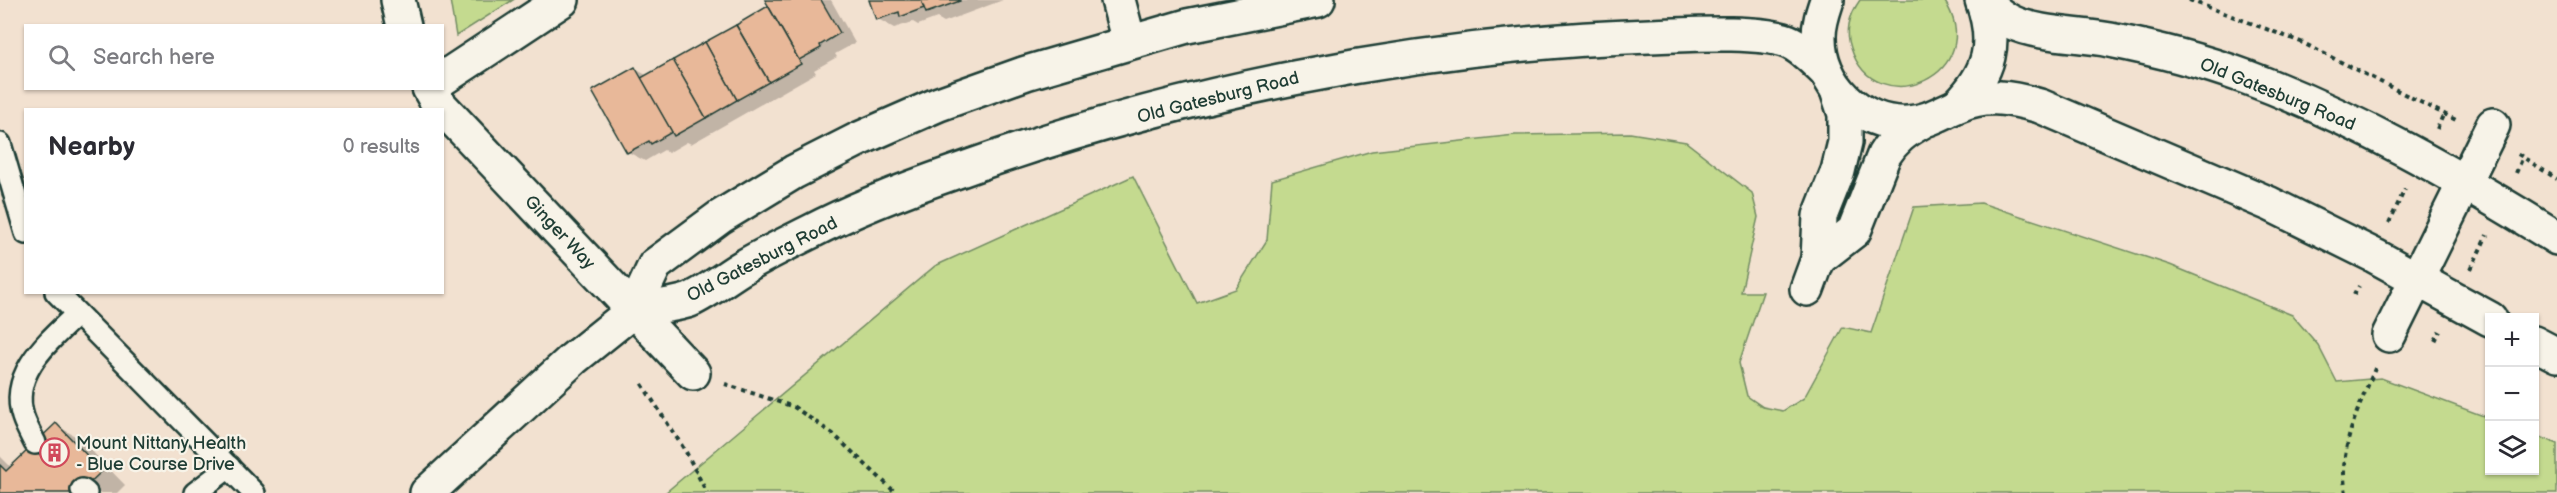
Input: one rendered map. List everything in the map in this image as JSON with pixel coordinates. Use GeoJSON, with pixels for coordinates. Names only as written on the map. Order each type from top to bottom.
{"type":"FeatureCollection","features":[{"type":"Feature","properties":{"kind":"street"},"geometry":{"type":"LineString","coordinates":[[398,0],[404,24]]}},
{"type":"Feature","properties":{"kind":"street"},"geometry":{"type":"LineString","coordinates":[[444,78],[562,0]]}},
{"type":"Feature","properties":{"kind":"street"},"geometry":{"type":"LineString","coordinates":[[1118,0],[1129,42]]}},
{"type":"Feature","properties":{"kind":"street","name":"Old Gatesburg Road"},"geometry":{"type":"LineString","coordinates":[[427,493],[573,359],[634,310],[655,265],[720,218],[794,172],[860,139],[939,104],[1026,72],[1187,26],[1318,0]]}},
{"type":"Feature","properties":{"kind":"street"},"geometry":{"type":"LineString","coordinates":[[1807,289],[1818,259],[1820,216],[1838,171],[1845,141],[1845,114],[1821,54],[1819,36],[1821,17],[1827,0]]}},
{"type":"Feature","properties":{"kind":"street"},"geometry":{"type":"LineString","coordinates":[[1818,259],[1854,231],[1887,149],[1903,132],[1920,122],[1940,116],[1958,105],[1972,91],[1989,57],[1991,38],[1989,18],[1982,0]]}},
{"type":"Feature","properties":{"kind":"street","name":"Old Gatesburg Road"},"geometry":{"type":"LineString","coordinates":[[1982,0],[2010,22],[2030,29],[2110,40],[2178,56],[2245,77],[2314,105],[2382,137],[2466,182],[2557,238]]}},
{"type":"Feature","properties":{"kind":"street","name":"Old Gatesburg Road"},"geometry":{"type":"LineString","coordinates":[[634,310],[690,300],[749,264],[814,230],[955,172],[1070,135],[1204,98],[1301,76],[1409,59],[1520,45],[1618,37],[1701,34],[1772,38],[1789,42],[1809,55],[1848,102],[1874,117],[1905,123],[1920,122]]}},
{"type":"Feature","properties":{"kind":"street","name":"Ginger Way"},"geometry":{"type":"LineString","coordinates":[[430,90],[443,108]]}},
{"type":"Feature","properties":{"kind":"street"},"geometry":{"type":"LineString","coordinates":[[1958,105],[1992,96],[2014,98],[2040,106],[2270,204],[2485,316]]}},
{"type":"Feature","properties":{"kind":"street","name":"Ginger Way"},"geometry":{"type":"LineString","coordinates":[[444,109],[693,373]]}},
{"type":"Feature","properties":{"kind":"street"},"geometry":{"type":"LineString","coordinates":[[2389,335],[2493,125]]}},
{"type":"Feature","properties":{"kind":"street"},"geometry":{"type":"LineString","coordinates":[[2539,345],[2557,355]]}},
{"type":"Feature","properties":{"kind":"lane"},"geometry":{"type":"LineString","coordinates":[[0,144],[24,226]]}},
{"type":"Feature","properties":{"kind":"lane"},"geometry":{"type":"LineString","coordinates":[[58,294],[254,493]]}},
{"type":"Feature","properties":{"kind":"lane"},"geometry":{"type":"LineString","coordinates":[[35,443],[22,416],[20,386],[31,362],[77,314]]}},
{"type":"Feature","properties":{"kind":"lane"},"geometry":{"type":"LineString","coordinates":[[195,493],[229,467]]}},
{"type":"Feature","properties":{"kind":"path"},"geometry":{"type":"LineString","coordinates":[[2189,0],[2301,42],[2460,122]]}},
{"type":"Feature","properties":{"kind":"path"},"geometry":{"type":"LineString","coordinates":[[2515,152],[2557,179]]}},
{"type":"Feature","properties":{"kind":"path"},"geometry":{"type":"LineString","coordinates":[[2386,230],[2408,182]]}},
{"type":"Feature","properties":{"kind":"path"},"geometry":{"type":"LineString","coordinates":[[2467,278],[2490,228]]}},
{"type":"Feature","properties":{"kind":"path"},"geometry":{"type":"LineString","coordinates":[[2346,493],[2343,480],[2349,432],[2389,335]]}},
{"type":"Feature","properties":{"kind":"path"},"geometry":{"type":"LineString","coordinates":[[693,373],[794,407],[833,434],[896,493]]}},
{"type":"Feature","properties":{"kind":"path"},"geometry":{"type":"LineString","coordinates":[[642,384],[686,452],[707,493]]}},
{"type":"Feature","properties":{"kind":"green space"},"geometry":{"type":"Polygon","coordinates":[[[450,0],[513,0],[456,36],[450,0]]]}},
{"type":"Feature","properties":{"kind":"green space"},"geometry":{"type":"Polygon","coordinates":[[[1860,0],[1944,0],[1955,26],[1953,50],[1942,68],[1924,81],[1904,86],[1882,83],[1864,71],[1851,48],[1848,35],[1851,17],[1860,0]]]}},
{"type":"Feature","properties":{"kind":"green space"},"geometry":{"type":"Polygon","coordinates":[[[1630,133],[1686,142],[1752,193],[1758,217],[1741,292],[1763,292],[1739,363],[1747,396],[1763,407],[1783,411],[1804,398],[1843,327],[1871,333],[1914,207],[1981,203],[2170,265],[2292,315],[2318,345],[2337,382],[2381,378],[2485,417],[2485,475],[2539,475],[2539,437],[2557,444],[2557,493],[665,493],[935,266],[1133,176],[1197,303],[1236,289],[1267,240],[1272,180],[1372,151],[1515,135],[1630,133]]]}},
{"type":"Feature","properties":{"kind":"building"},"geometry":{"type":"Polygon","coordinates":[[[765,0],[821,0],[840,33],[820,45],[821,48],[799,60],[765,0]]]}},
{"type":"Feature","properties":{"kind":"building"},"geometry":{"type":"Polygon","coordinates":[[[869,0],[921,0],[924,8],[900,17],[899,12],[876,20],[869,0]]]}},
{"type":"Feature","properties":{"kind":"building"},"geometry":{"type":"Polygon","coordinates":[[[921,0],[960,0],[960,1],[926,13],[921,0]]]}},
{"type":"Feature","properties":{"kind":"building"},"geometry":{"type":"Polygon","coordinates":[[[768,6],[801,64],[769,82],[736,25],[768,6]]]}},
{"type":"Feature","properties":{"kind":"building"},"geometry":{"type":"Polygon","coordinates":[[[736,25],[769,82],[737,100],[705,42],[736,25]]]}},
{"type":"Feature","properties":{"kind":"building"},"geometry":{"type":"Polygon","coordinates":[[[705,42],[737,100],[706,118],[673,60],[705,42]]]}},
{"type":"Feature","properties":{"kind":"building"},"geometry":{"type":"Polygon","coordinates":[[[673,60],[706,118],[674,136],[641,78],[673,60]]]}},
{"type":"Feature","properties":{"kind":"building"},"geometry":{"type":"Polygon","coordinates":[[[635,67],[672,132],[651,144],[649,141],[627,153],[592,91],[635,67]]]}},
{"type":"Feature","properties":{"kind":"building","name":"Mount Nittany Health - Blue Course Drive"},"geometry":{"type":"Polygon","coordinates":[[[56,423],[102,471],[79,493],[0,493],[0,465],[6,471],[56,423]]]}},
{"type":"Feature","properties":{"kind":"place","name":"Mount Nittany Health - Blue Course Drive"},"geometry":{"type":"Point","coordinates":[55,453]}}]}
